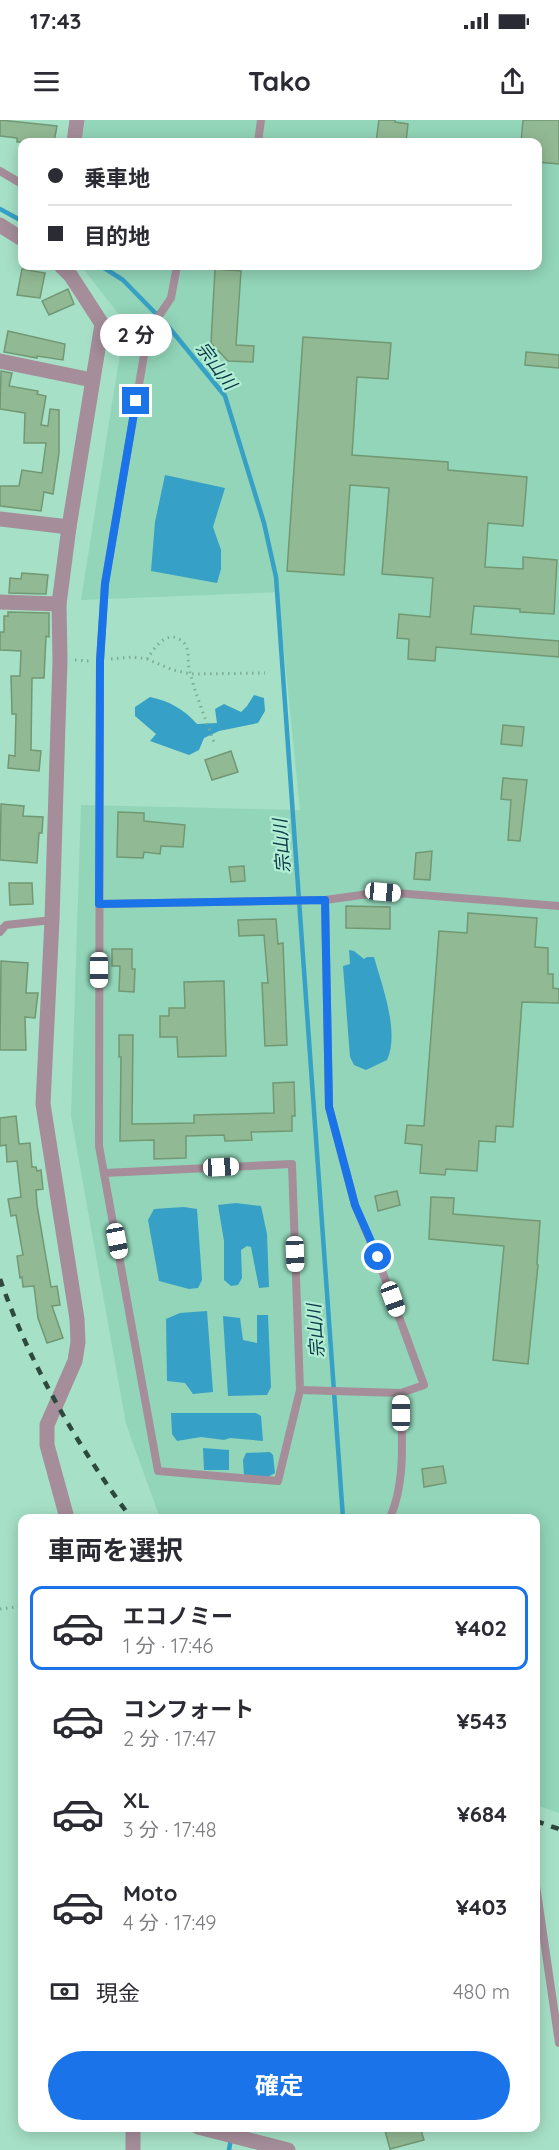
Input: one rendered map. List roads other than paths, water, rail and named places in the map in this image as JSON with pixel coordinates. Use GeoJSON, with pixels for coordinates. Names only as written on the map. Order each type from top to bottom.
{"type":"FeatureCollection","features":[{"type":"Feature","properties":{"kind":"street"},"geometry":{"type":"LineString","coordinates":[[75,138],[77,120]]}},
{"type":"Feature","properties":{"kind":"street"},"geometry":{"type":"LineString","coordinates":[[0,225],[18,236]]}},
{"type":"Feature","properties":{"kind":"street"},"geometry":{"type":"LineString","coordinates":[[65,270],[102,324],[69,527],[59,604],[60,660],[52,920],[43,1104],[52,1173],[69,1261],[77,1319],[78,1342],[75,1361],[47,1425],[47,1445],[66,1514]]}},
{"type":"Feature","properties":{"kind":"street"},"geometry":{"type":"LineString","coordinates":[[0,361],[92,380]]}},
{"type":"Feature","properties":{"kind":"street"},"geometry":{"type":"LineString","coordinates":[[0,519],[69,527]]}},
{"type":"Feature","properties":{"kind":"street"},"geometry":{"type":"LineString","coordinates":[[0,602],[59,604]]}},
{"type":"Feature","properties":{"kind":"street"},"geometry":{"type":"LineString","coordinates":[[133,2132],[133,2150]]}},
{"type":"Feature","properties":{"kind":"street"},"geometry":{"type":"LineString","coordinates":[[217,2132],[288,2150]]}},
{"type":"Feature","properties":{"kind":"lane"},"geometry":{"type":"LineString","coordinates":[[259,138],[261,120]]}},
{"type":"Feature","properties":{"kind":"lane"},"geometry":{"type":"LineString","coordinates":[[0,171],[18,182]]}},
{"type":"Feature","properties":{"kind":"lane"},"geometry":{"type":"LineString","coordinates":[[105,1173],[292,1164],[300,1390],[278,1481],[158,1471],[99,1146],[100,661],[105,584],[148,332],[171,298],[176,270]]}},
{"type":"Feature","properties":{"kind":"lane"},"geometry":{"type":"LineString","coordinates":[[99,904],[307,901],[383,892],[559,906]]}},
{"type":"Feature","properties":{"kind":"lane"},"geometry":{"type":"LineString","coordinates":[[300,1390],[401,1393],[424,1385],[378,1257],[355,1205],[329,1107],[325,900]]}},
{"type":"Feature","properties":{"kind":"lane"},"geometry":{"type":"LineString","coordinates":[[0,932],[6,925],[52,920]]}},
{"type":"Feature","properties":{"kind":"lane"},"geometry":{"type":"LineString","coordinates":[[391,1514],[399,1493],[401,1476],[401,1393]]}},
{"type":"Feature","properties":{"kind":"lane"},"geometry":{"type":"LineString","coordinates":[[540,1912],[559,2043]]}},
{"type":"Feature","properties":{"kind":"water"},"geometry":{"type":"Polygon","coordinates":[[[165,475],[225,488],[213,527],[221,550],[221,569],[217,583],[151,571],[155,522],[165,475]]]}},
{"type":"Feature","properties":{"kind":"water"},"geometry":{"type":"Polygon","coordinates":[[[254,695],[264,698],[265,711],[258,723],[219,731],[204,738],[199,750],[189,755],[150,741],[156,734],[135,716],[135,707],[150,697],[176,706],[197,724],[217,723],[215,709],[224,704],[241,712],[254,695]]]}},
{"type":"Feature","properties":{"kind":"water"},"geometry":{"type":"Polygon","coordinates":[[[349,950],[364,959],[374,957],[391,1023],[391,1049],[387,1060],[366,1070],[354,1065],[350,1057],[343,966],[350,964],[349,950]]]}},
{"type":"Feature","properties":{"kind":"water"},"geometry":{"type":"Polygon","coordinates":[[[236,1203],[261,1206],[267,1234],[269,1287],[259,1288],[251,1247],[247,1246],[241,1250],[242,1278],[238,1285],[231,1286],[224,1280],[224,1241],[218,1205],[236,1203]]]}},
{"type":"Feature","properties":{"kind":"water"},"geometry":{"type":"Polygon","coordinates":[[[184,1207],[197,1209],[202,1280],[198,1288],[189,1289],[159,1281],[148,1220],[154,1209],[184,1207]]]}},
{"type":"Feature","properties":{"kind":"water"},"geometry":{"type":"Polygon","coordinates":[[[207,1311],[213,1392],[193,1394],[185,1383],[167,1381],[166,1319],[180,1313],[207,1311]]]}},
{"type":"Feature","properties":{"kind":"water"},"geometry":{"type":"Polygon","coordinates":[[[257,1315],[268,1315],[271,1387],[267,1395],[228,1396],[223,1316],[240,1318],[243,1340],[257,1343],[257,1315]]]}},
{"type":"Feature","properties":{"kind":"water"},"geometry":{"type":"Polygon","coordinates":[[[171,1413],[256,1413],[261,1416],[263,1441],[201,1437],[177,1441],[172,1434],[171,1413]]]}},
{"type":"Feature","properties":{"kind":"water"},"geometry":{"type":"Polygon","coordinates":[[[203,1448],[229,1450],[229,1470],[204,1470],[203,1448]]]}},
{"type":"Feature","properties":{"kind":"water"},"geometry":{"type":"Polygon","coordinates":[[[270,1452],[273,1455],[275,1473],[266,1478],[244,1476],[243,1460],[246,1453],[270,1452]]]}},
{"type":"Feature","properties":{"kind":"waterway","name":"宗山川"},"geometry":{"type":"LineString","coordinates":[[0,209],[18,219]]}},
{"type":"Feature","properties":{"kind":"waterway","name":"宗山川"},"geometry":{"type":"LineString","coordinates":[[107,270],[123,280],[167,325],[225,396],[264,523],[276,577],[343,1514]]}},
{"type":"Feature","properties":{"kind":"waterway","name":"宗山川"},"geometry":{"type":"LineString","coordinates":[[229,2150],[232,2132]]}},
{"type":"Feature","properties":{"kind":"railway"},"geometry":{"type":"LineString","coordinates":[[0,1279],[12,1311],[56,1403],[92,1462],[128,1514]]}},
{"type":"Feature","properties":{"kind":"railway"},"geometry":{"type":"LineString","coordinates":[[540,1822],[559,1829]]}}]}
